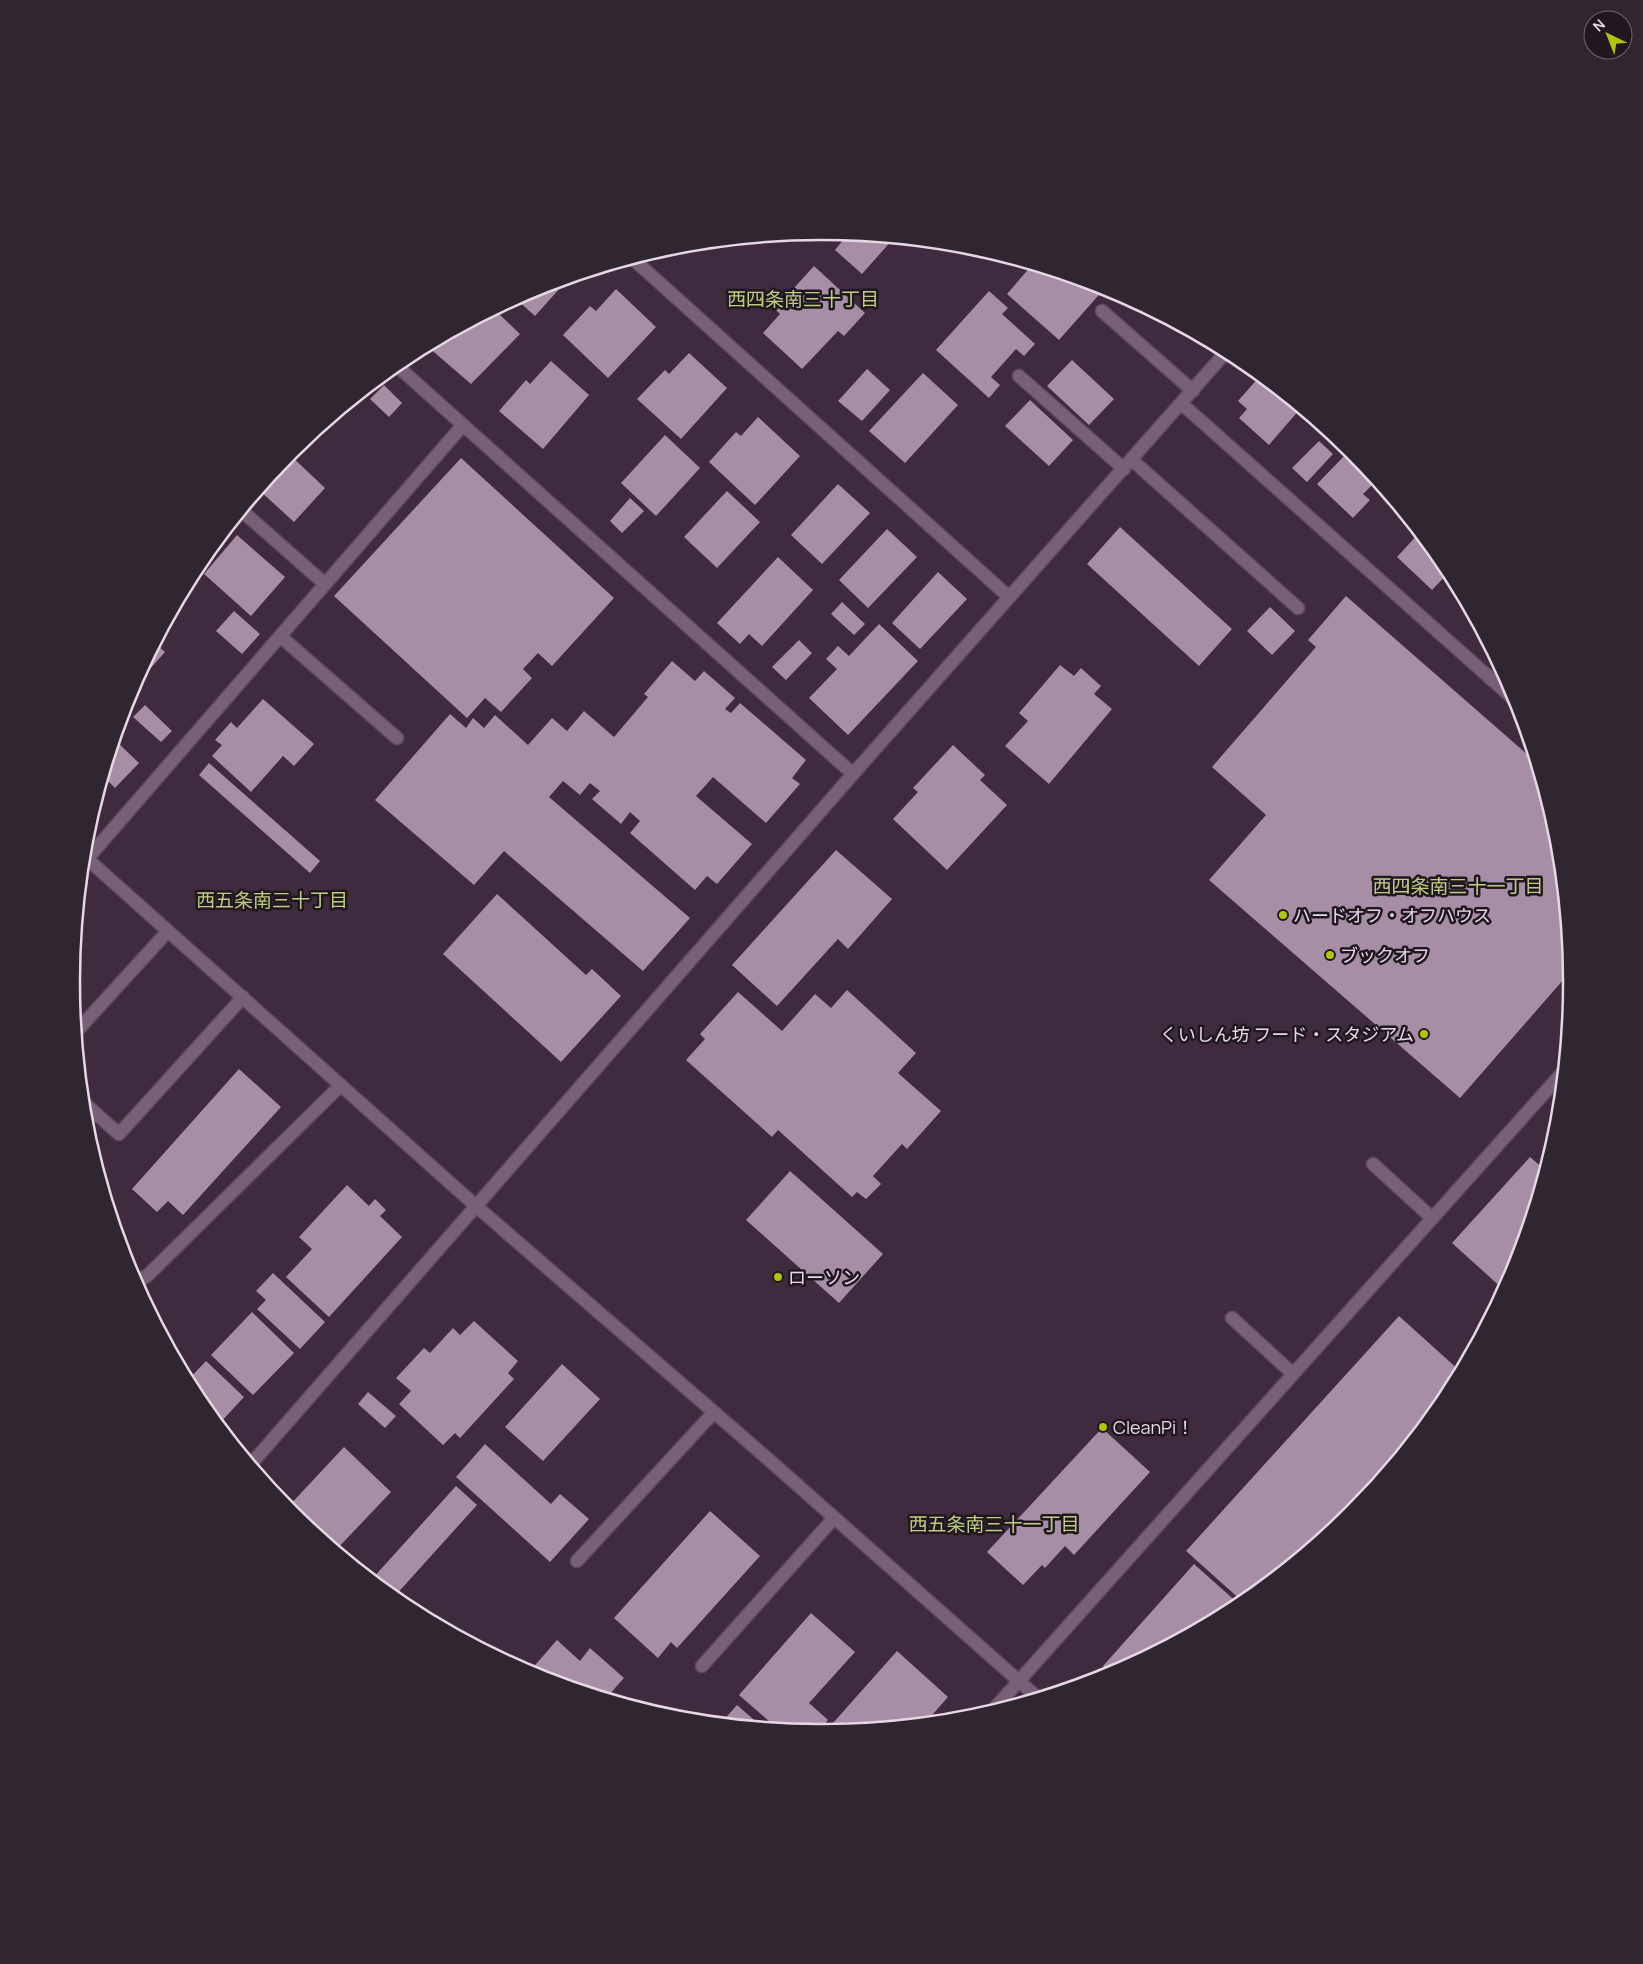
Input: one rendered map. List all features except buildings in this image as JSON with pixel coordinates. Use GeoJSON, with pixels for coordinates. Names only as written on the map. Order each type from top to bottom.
{"type":"FeatureCollection","features":[{"type":"Feature","properties":{"kind":"street"},"geometry":{"type":"LineString","coordinates":[[639,264],[1009,597]]}},
{"type":"Feature","properties":{"kind":"street"},"geometry":{"type":"LineString","coordinates":[[1102,311],[1193,391]]}},
{"type":"Feature","properties":{"kind":"street"},"geometry":{"type":"LineString","coordinates":[[255,1460],[853,774],[1221,358]]}},
{"type":"Feature","properties":{"kind":"street"},"geometry":{"type":"LineString","coordinates":[[402,371],[853,774]]}},
{"type":"Feature","properties":{"kind":"street"},"geometry":{"type":"LineString","coordinates":[[1019,376],[1128,464],[1298,608]]}},
{"type":"Feature","properties":{"kind":"street"},"geometry":{"type":"LineString","coordinates":[[1182,404],[1503,690]]}},
{"type":"Feature","properties":{"kind":"street"},"geometry":{"type":"LineString","coordinates":[[92,849],[463,425]]}},
{"type":"Feature","properties":{"kind":"street"},"geometry":{"type":"LineString","coordinates":[[246,515],[325,584]]}},
{"type":"Feature","properties":{"kind":"street"},"geometry":{"type":"LineString","coordinates":[[280,636],[397,738]]}},
{"type":"Feature","properties":{"kind":"street"},"geometry":{"type":"LineString","coordinates":[[90,861],[476,1206],[714,1412],[1032,1692]]}},
{"type":"Feature","properties":{"kind":"street"},"geometry":{"type":"LineString","coordinates":[[82,1026],[168,931]]}},
{"type":"Feature","properties":{"kind":"street"},"geometry":{"type":"LineString","coordinates":[[91,1109],[119,1134],[242,997]]}},
{"type":"Feature","properties":{"kind":"street"},"geometry":{"type":"LineString","coordinates":[[1000,1701],[1557,1079]]}},
{"type":"Feature","properties":{"kind":"street"},"geometry":{"type":"LineString","coordinates":[[142,1279],[341,1085]]}},
{"type":"Feature","properties":{"kind":"street"},"geometry":{"type":"LineString","coordinates":[[1373,1164],[1432,1218]]}},
{"type":"Feature","properties":{"kind":"street"},"geometry":{"type":"LineString","coordinates":[[1232,1318],[1293,1374]]}},
{"type":"Feature","properties":{"kind":"street"},"geometry":{"type":"LineString","coordinates":[[577,1561],[714,1412]]}},
{"type":"Feature","properties":{"kind":"street"},"geometry":{"type":"LineString","coordinates":[[702,1666],[834,1518]]}},
{"type":"Feature","properties":{"kind":"place","name":"ハードオフ・オフハウス"},"geometry":{"type":"Point","coordinates":[1283,915]}},
{"type":"Feature","properties":{"kind":"place","name":"ブックオフ"},"geometry":{"type":"Point","coordinates":[1330,955]}},
{"type":"Feature","properties":{"kind":"place","name":"くいしん坊 フード・スタジアム"},"geometry":{"type":"Point","coordinates":[1424,1034]}},
{"type":"Feature","properties":{"kind":"place","name":"ローソン"},"geometry":{"type":"Point","coordinates":[778,1277]}},
{"type":"Feature","properties":{"kind":"place","name":"CleanPi！"},"geometry":{"type":"Point","coordinates":[1103,1427]}},
{"type":"Feature","properties":{"kind":"district","name":"西四条南三十丁目"},"geometry":{"type":"Point","coordinates":[803,299]}},
{"type":"Feature","properties":{"kind":"district","name":"西四条南三十一丁目"},"geometry":{"type":"Point","coordinates":[1458,886]}},
{"type":"Feature","properties":{"kind":"district","name":"西五条南三十丁目"},"geometry":{"type":"Point","coordinates":[272,900]}},
{"type":"Feature","properties":{"kind":"district","name":"西五条南三十一丁目"},"geometry":{"type":"Point","coordinates":[994,1524]}}]}
